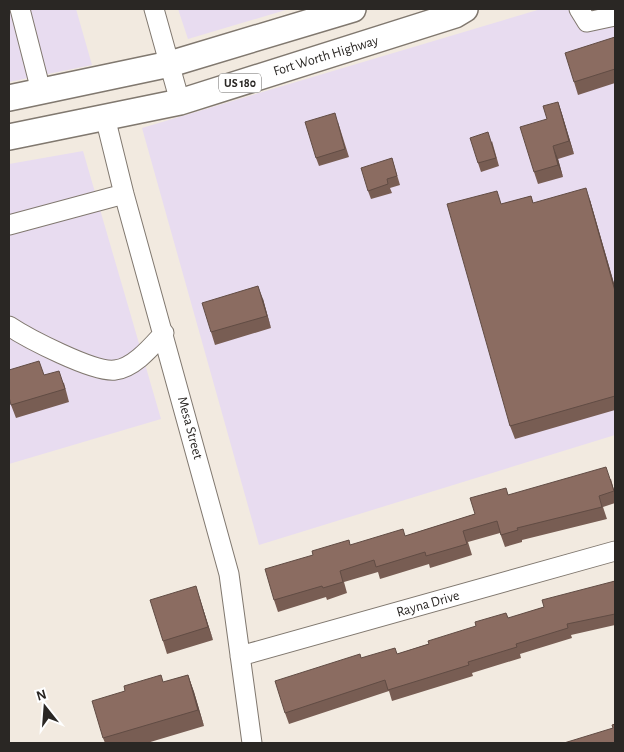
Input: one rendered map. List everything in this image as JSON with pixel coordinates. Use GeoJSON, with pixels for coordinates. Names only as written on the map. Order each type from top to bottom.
{"type":"FeatureCollection","features":[{"type":"Feature","properties":{"kind":"main road"},"geometry":{"type":"LineString","coordinates":[[9,98],[170,64],[354,9]]}},
{"type":"Feature","properties":{"kind":"main road","name":"Fort Worth Highway"},"geometry":{"type":"LineString","coordinates":[[9,137],[180,102],[455,15],[465,9]]}},
{"type":"Feature","properties":{"kind":"street"},"geometry":{"type":"LineString","coordinates":[[20,9],[41,92]]}},
{"type":"Feature","properties":{"kind":"street"},"geometry":{"type":"LineString","coordinates":[[154,9],[180,102]]}},
{"type":"Feature","properties":{"kind":"street"},"geometry":{"type":"LineString","coordinates":[[579,9],[587,22],[615,16]]}},
{"type":"Feature","properties":{"kind":"street","name":"Mesa Street"},"geometry":{"type":"LineString","coordinates":[[105,118],[124,194],[229,574],[252,743]]}},
{"type":"Feature","properties":{"kind":"street"},"geometry":{"type":"LineString","coordinates":[[9,225],[124,194]]}},
{"type":"Feature","properties":{"kind":"street"},"geometry":{"type":"LineString","coordinates":[[9,326],[24,336],[66,355],[95,367],[115,370],[140,358],[164,334]]}},
{"type":"Feature","properties":{"kind":"street","name":"Rayna Drive"},"geometry":{"type":"LineString","coordinates":[[240,656],[615,551]]}},
{"type":"Feature","properties":{"kind":"shaded area"},"geometry":{"type":"Polygon","coordinates":[[[9,9],[76,9],[92,65],[9,82],[9,9]]]}},
{"type":"Feature","properties":{"kind":"shaded area"},"geometry":{"type":"Polygon","coordinates":[[[178,9],[289,9],[188,39],[178,9]]]}},
{"type":"Feature","properties":{"kind":"shaded area"},"geometry":{"type":"Polygon","coordinates":[[[541,9],[615,9],[615,435],[259,545],[142,128],[541,9]]]}},
{"type":"Feature","properties":{"kind":"shaded area"},"geometry":{"type":"Polygon","coordinates":[[[83,151],[161,419],[9,464],[9,164],[83,151]]]}},
{"type":"Feature","properties":{"kind":"building"},"geometry":{"type":"Polygon","coordinates":[[[615,37],[615,69],[574,82],[565,53],[615,37]]]}},
{"type":"Feature","properties":{"kind":"building"},"geometry":{"type":"Polygon","coordinates":[[[558,102],[569,141],[553,146],[558,165],[534,172],[520,127],[547,119],[543,106],[558,102]]]}},
{"type":"Feature","properties":{"kind":"building"},"geometry":{"type":"Polygon","coordinates":[[[335,113],[345,149],[316,158],[305,122],[335,113]]]}},
{"type":"Feature","properties":{"kind":"building"},"geometry":{"type":"Polygon","coordinates":[[[488,132],[496,158],[478,163],[470,138],[488,132]]]}},
{"type":"Feature","properties":{"kind":"building"},"geometry":{"type":"Polygon","coordinates":[[[392,158],[397,176],[387,179],[388,184],[368,191],[361,168],[392,158]]]}},
{"type":"Feature","properties":{"kind":"building"},"geometry":{"type":"Polygon","coordinates":[[[586,188],[615,291],[615,396],[510,426],[447,204],[497,191],[501,204],[531,196],[533,203],[586,188]]]}},
{"type":"Feature","properties":{"kind":"building"},"geometry":{"type":"Polygon","coordinates":[[[258,286],[267,316],[211,332],[202,303],[258,286]]]}},
{"type":"Feature","properties":{"kind":"building"},"geometry":{"type":"Polygon","coordinates":[[[39,361],[44,375],[59,371],[65,389],[11,405],[9,397],[9,370],[39,361]]]}},
{"type":"Feature","properties":{"kind":"building"},"geometry":{"type":"Polygon","coordinates":[[[606,467],[614,491],[599,496],[602,507],[517,528],[518,530],[501,535],[497,521],[463,531],[467,544],[426,556],[425,552],[376,567],[374,560],[340,571],[343,582],[274,600],[265,569],[313,555],[312,551],[349,540],[350,545],[403,529],[405,536],[475,514],[470,498],[506,488],[508,495],[606,467]]]}},
{"type":"Feature","properties":{"kind":"building"},"geometry":{"type":"Polygon","coordinates":[[[615,581],[615,614],[567,624],[568,628],[516,644],[517,647],[468,662],[469,665],[388,690],[385,680],[285,713],[275,681],[360,654],[361,658],[395,648],[397,654],[429,644],[428,641],[476,626],[475,622],[506,613],[508,618],[544,607],[542,600],[615,581]]]}},
{"type":"Feature","properties":{"kind":"building"},"geometry":{"type":"Polygon","coordinates":[[[196,586],[208,627],[163,641],[150,600],[196,586]]]}},
{"type":"Feature","properties":{"kind":"building"},"geometry":{"type":"Polygon","coordinates":[[[161,675],[163,682],[188,675],[198,710],[103,738],[92,701],[125,691],[124,686],[161,675]]]}},
{"type":"Feature","properties":{"kind":"building"},"geometry":{"type":"Polygon","coordinates":[[[615,724],[615,743],[564,743],[613,728],[612,725],[615,724]]]}}]}
